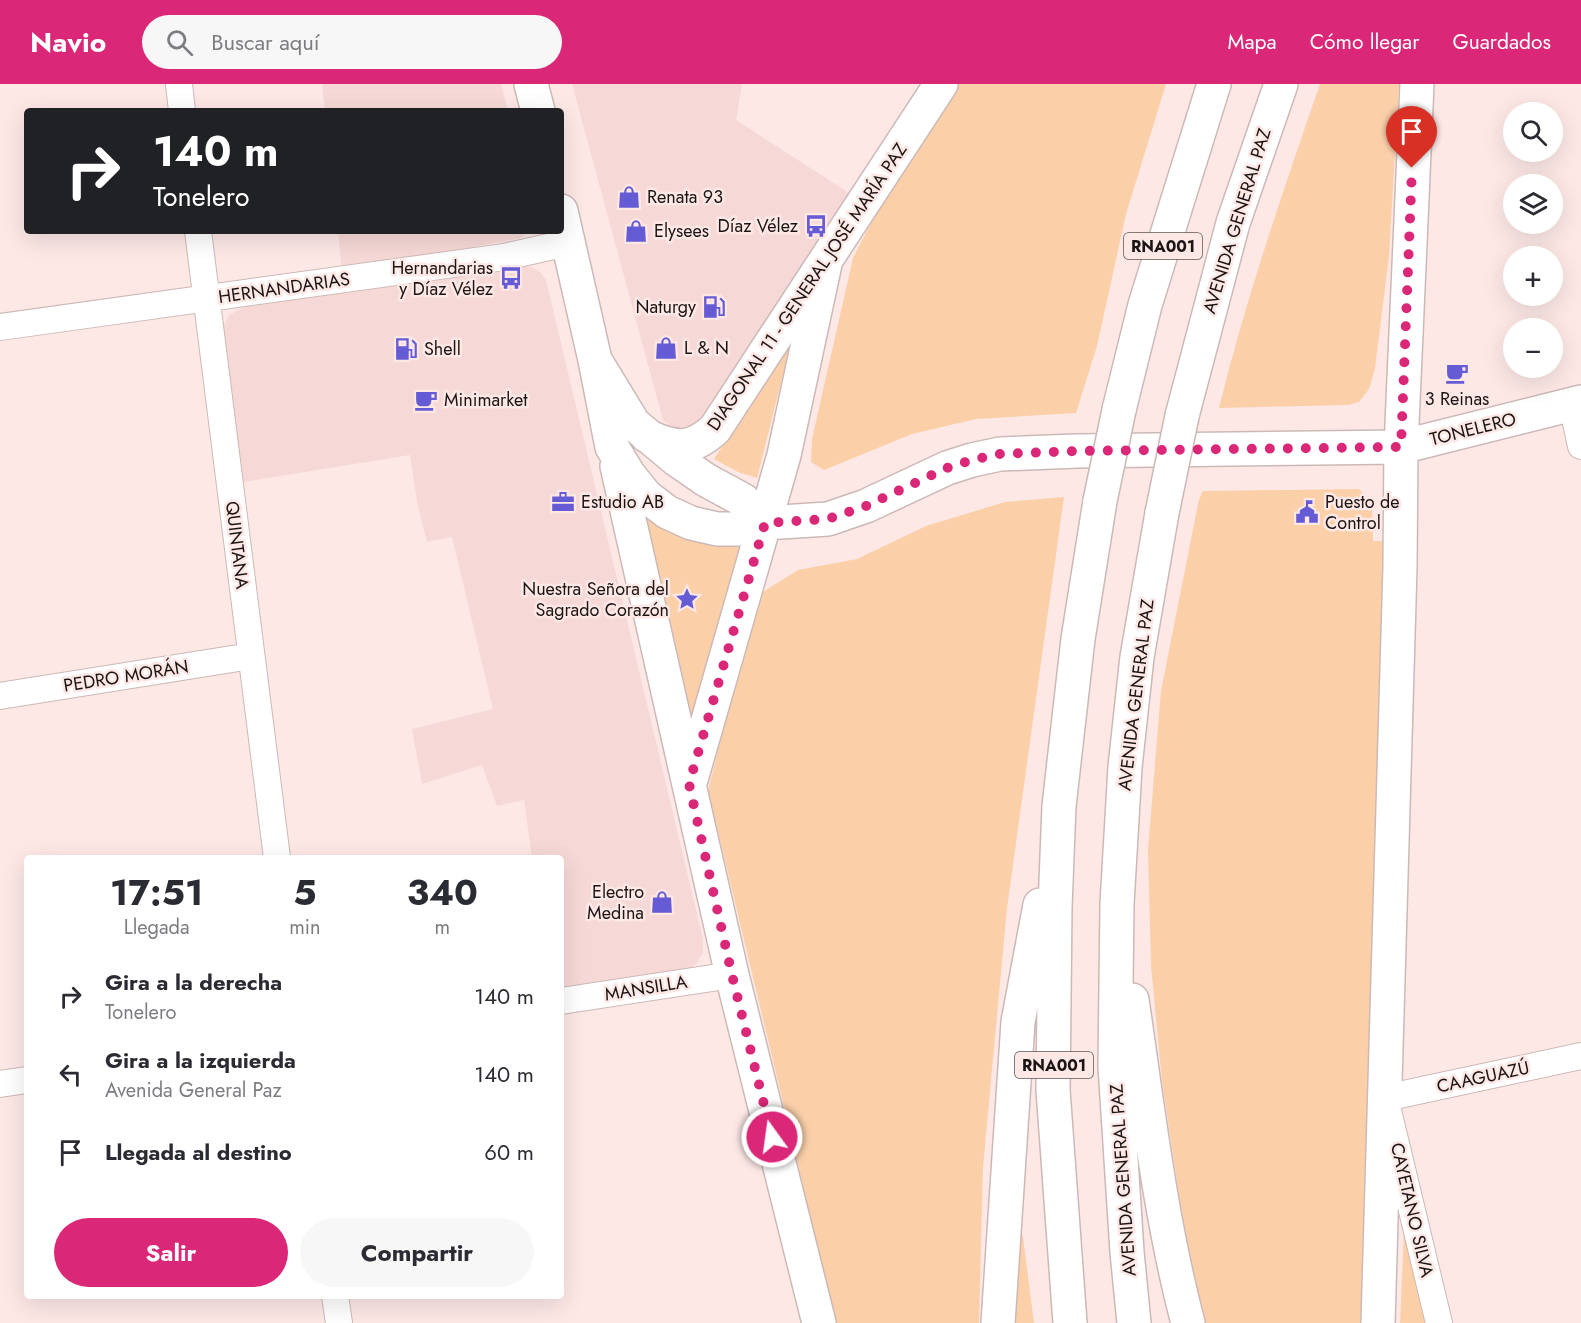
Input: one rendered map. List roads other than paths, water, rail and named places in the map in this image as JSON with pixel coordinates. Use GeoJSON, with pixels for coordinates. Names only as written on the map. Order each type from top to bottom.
{"type":"FeatureCollection","features":[{"type":"Feature","properties":{"kind":"main road"},"geometry":{"type":"LineString","coordinates":[[531,84],[537,108]]}},
{"type":"Feature","properties":{"kind":"main road","name":"DIAGONAL 11 - GENERAL JOSÉ MARÍA PAZ"},"geometry":{"type":"LineString","coordinates":[[647,436],[667,445],[686,446],[704,439],[716,429],[941,84]]}},
{"type":"Feature","properties":{"kind":"main road","name":"RNA001"},"geometry":{"type":"LineString","coordinates":[[1070,1323],[1053,1090],[1055,907],[1059,806],[1078,639],[1100,501],[1119,410],[1145,305],[1214,84]]}},
{"type":"Feature","properties":{"kind":"main road"},"geometry":{"type":"LineString","coordinates":[[1378,1323],[1400,567],[1401,447],[1417,84]]}},
{"type":"Feature","properties":{"kind":"main road","name":"AVENIDA GENERAL PAZ"},"geometry":{"type":"LineString","coordinates":[[1134,1323],[1115,1066],[1117,904],[1125,767],[1137,657],[1162,513],[1182,416],[1233,223],[1278,92]]}},
{"type":"Feature","properties":{"kind":"main road"},"geometry":{"type":"LineString","coordinates":[[564,227],[732,975],[819,1323]]}},
{"type":"Feature","properties":{"kind":"main road"},"geometry":{"type":"LineString","coordinates":[[689,784],[784,455],[825,264]]}},
{"type":"Feature","properties":{"kind":"main road"},"geometry":{"type":"LineString","coordinates":[[595,360],[634,424],[706,480],[743,500],[765,523]]}},
{"type":"Feature","properties":{"kind":"main road","name":"TONELERO"},"geometry":{"type":"LineString","coordinates":[[765,523],[828,519],[866,506],[947,468],[1000,454],[1401,447],[1576,403]]}},
{"type":"Feature","properties":{"kind":"main road"},"geometry":{"type":"LineString","coordinates":[[612,447],[629,475],[646,496],[667,512],[691,523],[717,529],[743,530],[765,523]]}},
{"type":"Feature","properties":{"kind":"main road"},"geometry":{"type":"LineString","coordinates":[[998,1323],[1018,1022],[1059,806]]}},
{"type":"Feature","properties":{"kind":"main road"},"geometry":{"type":"LineString","coordinates":[[1117,904],[1158,1175],[1176,1277],[1188,1323]]}},
{"type":"Feature","properties":{"kind":"street"},"geometry":{"type":"LineString","coordinates":[[179,84],[182,108]]}},
{"type":"Feature","properties":{"kind":"street","name":"QUINTANA"},"geometry":{"type":"LineString","coordinates":[[198,234],[277,855]]}},
{"type":"Feature","properties":{"kind":"street","name":"HERNANDARIAS"},"geometry":{"type":"LineString","coordinates":[[0,327],[504,257],[567,243]]}},
{"type":"Feature","properties":{"kind":"street"},"geometry":{"type":"LineString","coordinates":[[1576,403],[1581,446]]}},
{"type":"Feature","properties":{"kind":"street","name":"PEDRO MORÁN"},"geometry":{"type":"LineString","coordinates":[[0,696],[251,656]]}},
{"type":"Feature","properties":{"kind":"street","name":"MANSILLA"},"geometry":{"type":"LineString","coordinates":[[564,1001],[732,975]]}},
{"type":"Feature","properties":{"kind":"street","name":"CAAGUAZÚ"},"geometry":{"type":"LineString","coordinates":[[1385,1098],[1581,1056]]}},
{"type":"Feature","properties":{"kind":"street"},"geometry":{"type":"LineString","coordinates":[[0,1084],[24,1080]]}},
{"type":"Feature","properties":{"kind":"street","name":"CAYETANO SILVA"},"geometry":{"type":"LineString","coordinates":[[1385,1098],[1439,1323]]}},
{"type":"Feature","properties":{"kind":"street"},"geometry":{"type":"LineString","coordinates":[[335,1299],[339,1323]]}},
{"type":"Feature","properties":{"kind":"place","name":"Renata 93"},"geometry":{"type":"Point","coordinates":[629,197]}},
{"type":"Feature","properties":{"kind":"place","name":"Díaz Vélez"},"geometry":{"type":"Point","coordinates":[816,226]}},
{"type":"Feature","properties":{"kind":"place","name":"Elysees"},"geometry":{"type":"Point","coordinates":[636,231]}},
{"type":"Feature","properties":{"kind":"place","name":"Hernandarias y Díaz Vélez"},"geometry":{"type":"Point","coordinates":[511,278]}},
{"type":"Feature","properties":{"kind":"place","name":"Naturgy"},"geometry":{"type":"Point","coordinates":[714,307]}},
{"type":"Feature","properties":{"kind":"place","name":"L & N"},"geometry":{"type":"Point","coordinates":[666,348]}},
{"type":"Feature","properties":{"kind":"place","name":"Shell"},"geometry":{"type":"Point","coordinates":[406,349]}},
{"type":"Feature","properties":{"kind":"place","name":"3 Reinas"},"geometry":{"type":"Point","coordinates":[1457,373]}},
{"type":"Feature","properties":{"kind":"place","name":"Minimarket"},"geometry":{"type":"Point","coordinates":[426,400]}},
{"type":"Feature","properties":{"kind":"place","name":"Estudio AB"},"geometry":{"type":"Point","coordinates":[563,502]}},
{"type":"Feature","properties":{"kind":"place","name":"Puesto de Control"},"geometry":{"type":"Point","coordinates":[1307,512]}},
{"type":"Feature","properties":{"kind":"place","name":"Nuestra Señora del Sagrado Corazón"},"geometry":{"type":"Point","coordinates":[687,599]}},
{"type":"Feature","properties":{"kind":"place","name":"Electro Medina"},"geometry":{"type":"Point","coordinates":[662,902]}}]}
